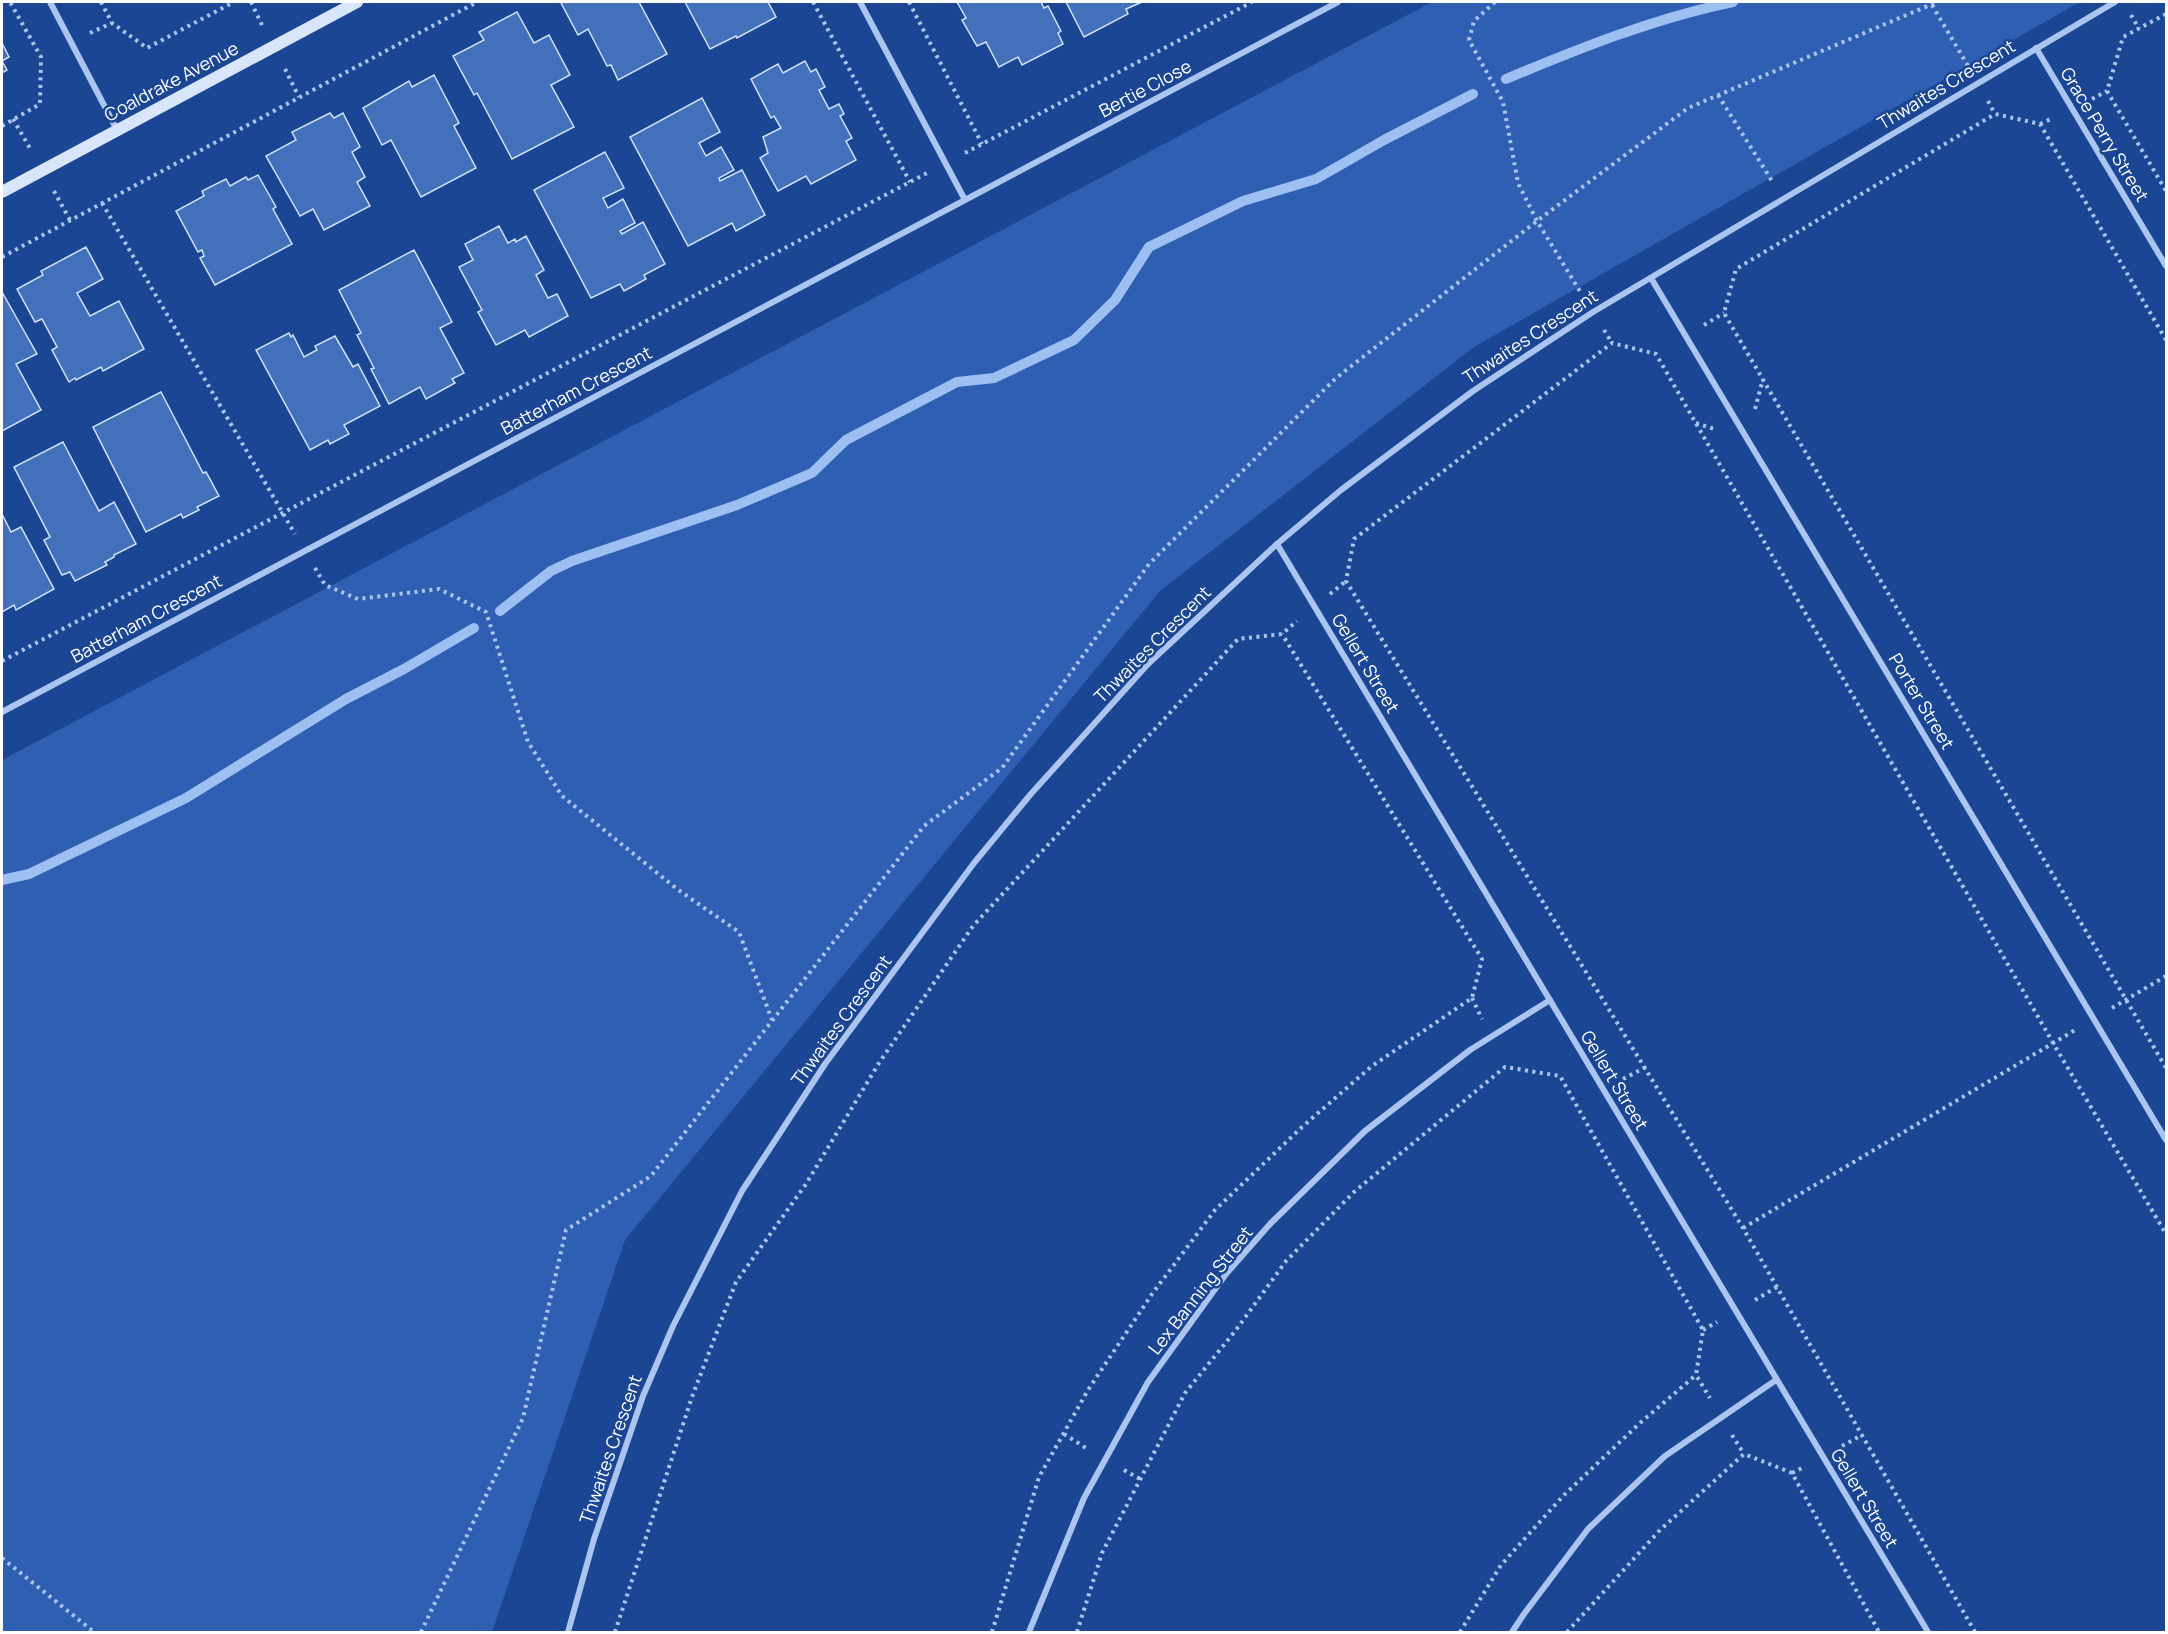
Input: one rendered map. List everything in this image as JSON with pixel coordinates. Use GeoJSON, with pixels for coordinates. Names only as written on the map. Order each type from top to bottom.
{"type":"FeatureCollection","features":[{"type":"Feature","properties":{"kind":"street"},"geometry":{"type":"LineString","coordinates":[[50,2],[117,130]]}},
{"type":"Feature","properties":{"kind":"street","name":"Coaldrake Avenue"},"geometry":{"type":"LineString","coordinates":[[2,192],[357,2]]}},
{"type":"Feature","properties":{"kind":"street"},"geometry":{"type":"LineString","coordinates":[[860,2],[965,200]]}},
{"type":"Feature","properties":{"kind":"street","name":"Bertie Close"},"geometry":{"type":"LineString","coordinates":[[965,200],[1338,2]]}},
{"type":"Feature","properties":{"kind":"street","name":"Thwaites Crescent"},"geometry":{"type":"LineString","coordinates":[[568,1632],[594,1539],[643,1396],[673,1326],[742,1191],[825,1064],[988,846],[1030,795],[1148,664],[1277,544],[1341,490],[1473,391],[1593,312],[2115,2]]}},
{"type":"Feature","properties":{"kind":"street","name":"Grace Perry Street"},"geometry":{"type":"LineString","coordinates":[[2036,48],[2166,266]]}},
{"type":"Feature","properties":{"kind":"street","name":"Batterham Crescent"},"geometry":{"type":"LineString","coordinates":[[2,712],[965,200]]}},
{"type":"Feature","properties":{"kind":"street","name":"Porter Street"},"geometry":{"type":"LineString","coordinates":[[1651,278],[2166,1140]]}},
{"type":"Feature","properties":{"kind":"street","name":"Gellert Street"},"geometry":{"type":"LineString","coordinates":[[1277,544],[1928,1632]]}},
{"type":"Feature","properties":{"kind":"street","name":"Lex Banning Street"},"geometry":{"type":"LineString","coordinates":[[1029,1632],[1084,1498],[1148,1382],[1226,1274],[1270,1224],[1365,1131],[1470,1050],[1550,1000]]}},
{"type":"Feature","properties":{"kind":"street"},"geometry":{"type":"LineString","coordinates":[[1512,1632],[1588,1529],[1656,1464],[1776,1380]]}},
{"type":"Feature","properties":{"kind":"path"},"geometry":{"type":"LineString","coordinates":[[2,126],[40,104],[41,57],[10,2]]}},
{"type":"Feature","properties":{"kind":"path"},"geometry":{"type":"LineString","coordinates":[[101,2],[112,23],[147,48],[234,2]]}},
{"type":"Feature","properties":{"kind":"path"},"geometry":{"type":"LineString","coordinates":[[2,257],[477,2]]}},
{"type":"Feature","properties":{"kind":"path"},"geometry":{"type":"LineString","coordinates":[[813,2],[910,182]]}},
{"type":"Feature","properties":{"kind":"path"},"geometry":{"type":"LineString","coordinates":[[909,2],[982,144]]}},
{"type":"Feature","properties":{"kind":"path"},"geometry":{"type":"LineString","coordinates":[[2,661],[1252,2]]}},
{"type":"Feature","properties":{"kind":"path"},"geometry":{"type":"LineString","coordinates":[[1495,2],[1474,21],[1468,40],[1503,102],[1518,183],[1537,221],[1612,343],[1656,354],[2053,1043],[2166,1234]]}},
{"type":"Feature","properties":{"kind":"path"},"geometry":{"type":"LineString","coordinates":[[1932,5],[1995,114]]}},
{"type":"Feature","properties":{"kind":"path"},"geometry":{"type":"LineString","coordinates":[[2166,14],[2123,37],[2108,92],[2166,191]]}},
{"type":"Feature","properties":{"kind":"path"},"geometry":{"type":"LineString","coordinates":[[1718,95],[1783,199]]}},
{"type":"Feature","properties":{"kind":"path"},"geometry":{"type":"LineString","coordinates":[[2166,340],[2040,124],[1995,114],[1736,269],[1724,312],[2166,1068]]}},
{"type":"Feature","properties":{"kind":"path"},"geometry":{"type":"LineString","coordinates":[[102,202],[325,585],[358,599],[439,589],[486,612],[528,742],[562,795],[677,889],[739,932],[772,1020]]}},
{"type":"Feature","properties":{"kind":"path"},"geometry":{"type":"LineString","coordinates":[[1612,343],[1354,539],[1346,581],[1743,1228],[1975,1632]]}},
{"type":"Feature","properties":{"kind":"path"},"geometry":{"type":"LineString","coordinates":[[615,1632],[692,1397],[736,1282],[806,1184],[886,1054],[973,926],[1238,639],[1282,633],[1482,959],[1472,998],[1372,1066],[1302,1126],[1215,1210],[1152,1294],[1088,1390],[1040,1477],[992,1632]]}},
{"type":"Feature","properties":{"kind":"path"},"geometry":{"type":"LineString","coordinates":[[1743,1228],[2166,976]]}},
{"type":"Feature","properties":{"kind":"path"},"geometry":{"type":"LineString","coordinates":[[1077,1632],[1102,1553],[1185,1393],[1236,1330],[1286,1261],[1316,1230],[1354,1192],[1505,1067],[1560,1076],[1703,1330],[1696,1375],[1640,1423],[1564,1495],[1501,1565],[1460,1632]]}},
{"type":"Feature","properties":{"kind":"path"},"geometry":{"type":"LineString","coordinates":[[1568,1632],[1660,1530],[1744,1454],[1791,1473],[1879,1632]]}},
{"type":"Feature","properties":{"kind":"path"},"geometry":{"type":"LineString","coordinates":[[2,1558],[94,1632]]}},
{"type":"Feature","properties":{"kind":"shaded area"},"geometry":{"type":"Polygon","coordinates":[[[1432,2],[2080,2],[1474,347],[1160,591],[625,1240],[492,1632],[2,1632],[2,760],[1432,2]]]}},
{"type":"Feature","properties":{"kind":"building"},"geometry":{"type":"Polygon","coordinates":[[[639,2],[667,54],[618,80],[611,65],[607,66],[588,29],[578,35],[561,3],[639,2]]]}},
{"type":"Feature","properties":{"kind":"building"},"geometry":{"type":"Polygon","coordinates":[[[685,2],[768,2],[776,17],[737,38],[736,36],[710,49],[685,2]]]}},
{"type":"Feature","properties":{"kind":"building"},"geometry":{"type":"Polygon","coordinates":[[[957,2],[1041,2],[1044,8],[1048,6],[1061,31],[1058,33],[1063,44],[1022,65],[1018,57],[999,67],[986,42],[977,46],[962,20],[966,18],[957,2]]]}},
{"type":"Feature","properties":{"kind":"building"},"geometry":{"type":"Polygon","coordinates":[[[1066,2],[1142,2],[1126,9],[1128,14],[1084,37],[1066,2]]]}},
{"type":"Feature","properties":{"kind":"building"},"geometry":{"type":"Polygon","coordinates":[[[517,12],[534,43],[549,35],[570,75],[551,85],[574,127],[512,159],[477,93],[474,95],[453,56],[484,40],[479,32],[517,12]]]}},
{"type":"Feature","properties":{"kind":"building"},"geometry":{"type":"Polygon","coordinates":[[[2,43],[9,57],[2,61],[2,43]]]}},
{"type":"Feature","properties":{"kind":"building"},"geometry":{"type":"Polygon","coordinates":[[[2,61],[7,70],[2,73],[2,61]]]}},
{"type":"Feature","properties":{"kind":"building"},"geometry":{"type":"Polygon","coordinates":[[[805,61],[811,72],[816,69],[825,87],[819,90],[829,109],[839,104],[844,114],[840,116],[852,138],[846,141],[856,160],[811,184],[806,176],[778,191],[760,158],[768,153],[763,137],[781,128],[774,116],[771,118],[751,79],[778,64],[783,73],[805,61]]]}},
{"type":"Feature","properties":{"kind":"building"},"geometry":{"type":"Polygon","coordinates":[[[434,75],[459,123],[454,126],[476,168],[421,197],[391,140],[382,145],[363,108],[409,81],[412,87],[434,75]]]}},
{"type":"Feature","properties":{"kind":"building"},"geometry":{"type":"Polygon","coordinates":[[[702,98],[720,132],[699,143],[706,156],[721,147],[734,170],[719,178],[720,181],[742,170],[765,215],[736,231],[732,223],[688,246],[630,137],[702,98]]]}},
{"type":"Feature","properties":{"kind":"building"},"geometry":{"type":"Polygon","coordinates":[[[330,113],[334,118],[343,113],[360,147],[352,152],[365,177],[357,182],[370,206],[324,230],[313,209],[300,216],[266,156],[296,140],[292,132],[330,113]]]}},
{"type":"Feature","properties":{"kind":"building"},"geometry":{"type":"Polygon","coordinates":[[[605,152],[624,188],[603,198],[608,208],[623,199],[635,223],[620,231],[622,234],[643,222],[665,264],[644,275],[646,279],[624,291],[620,284],[591,298],[534,190],[605,152]]]}},
{"type":"Feature","properties":{"kind":"building"},"geometry":{"type":"Polygon","coordinates":[[[258,175],[276,207],[273,209],[292,244],[215,285],[200,258],[204,256],[202,250],[198,252],[176,211],[204,196],[202,191],[226,179],[230,186],[246,177],[248,180],[258,175]]]}},
{"type":"Feature","properties":{"kind":"building"},"geometry":{"type":"Polygon","coordinates":[[[499,226],[508,243],[515,239],[516,242],[526,236],[544,270],[536,275],[548,298],[557,294],[568,316],[529,337],[525,330],[496,345],[478,312],[482,310],[459,267],[473,260],[465,244],[499,226]]]}},
{"type":"Feature","properties":{"kind":"building"},"geometry":{"type":"Polygon","coordinates":[[[86,247],[103,279],[77,293],[90,316],[119,301],[144,349],[103,371],[101,367],[69,382],[52,350],[57,347],[42,319],[35,322],[17,289],[43,275],[41,271],[86,247]]]}},
{"type":"Feature","properties":{"kind":"building"},"geometry":{"type":"Polygon","coordinates":[[[414,250],[452,322],[440,328],[464,373],[452,379],[455,383],[426,399],[420,387],[389,404],[357,335],[361,333],[339,290],[414,250]]]}},
{"type":"Feature","properties":{"kind":"building"},"geometry":{"type":"Polygon","coordinates":[[[2,292],[37,354],[16,364],[41,410],[2,431],[2,292]]]}},
{"type":"Feature","properties":{"kind":"building"},"geometry":{"type":"Polygon","coordinates":[[[289,333],[291,337],[293,335],[304,357],[317,350],[315,346],[335,336],[353,367],[358,364],[380,406],[344,425],[349,434],[330,444],[328,440],[310,450],[256,350],[289,333]]]}},
{"type":"Feature","properties":{"kind":"building"},"geometry":{"type":"Polygon","coordinates":[[[161,392],[203,473],[206,472],[219,496],[197,507],[199,510],[183,518],[181,514],[146,532],[93,427],[161,392]]]}},
{"type":"Feature","properties":{"kind":"building"},"geometry":{"type":"Polygon","coordinates":[[[63,442],[99,511],[114,502],[136,544],[114,555],[105,562],[107,565],[75,581],[70,572],[62,575],[44,540],[50,537],[14,467],[63,442]]]}},
{"type":"Feature","properties":{"kind":"building"},"geometry":{"type":"Polygon","coordinates":[[[2,514],[11,532],[21,527],[54,589],[16,610],[14,605],[2,612],[2,514]]]}},
{"type":"Feature","properties":{"kind":"waterway"},"geometry":{"type":"LineString","coordinates":[[1506,79],[1646,25],[1733,2]]}},
{"type":"Feature","properties":{"kind":"waterway"},"geometry":{"type":"LineString","coordinates":[[500,611],[551,571],[572,561],[737,505],[812,473],[846,440],[957,382],[994,378],[1074,340],[1115,300],[1149,247],[1243,201],[1316,179],[1384,140],[1473,94]]}},
{"type":"Feature","properties":{"kind":"waterway"},"geometry":{"type":"LineString","coordinates":[[2,880],[29,874],[186,798],[346,699],[404,669],[474,628]]}}]}
